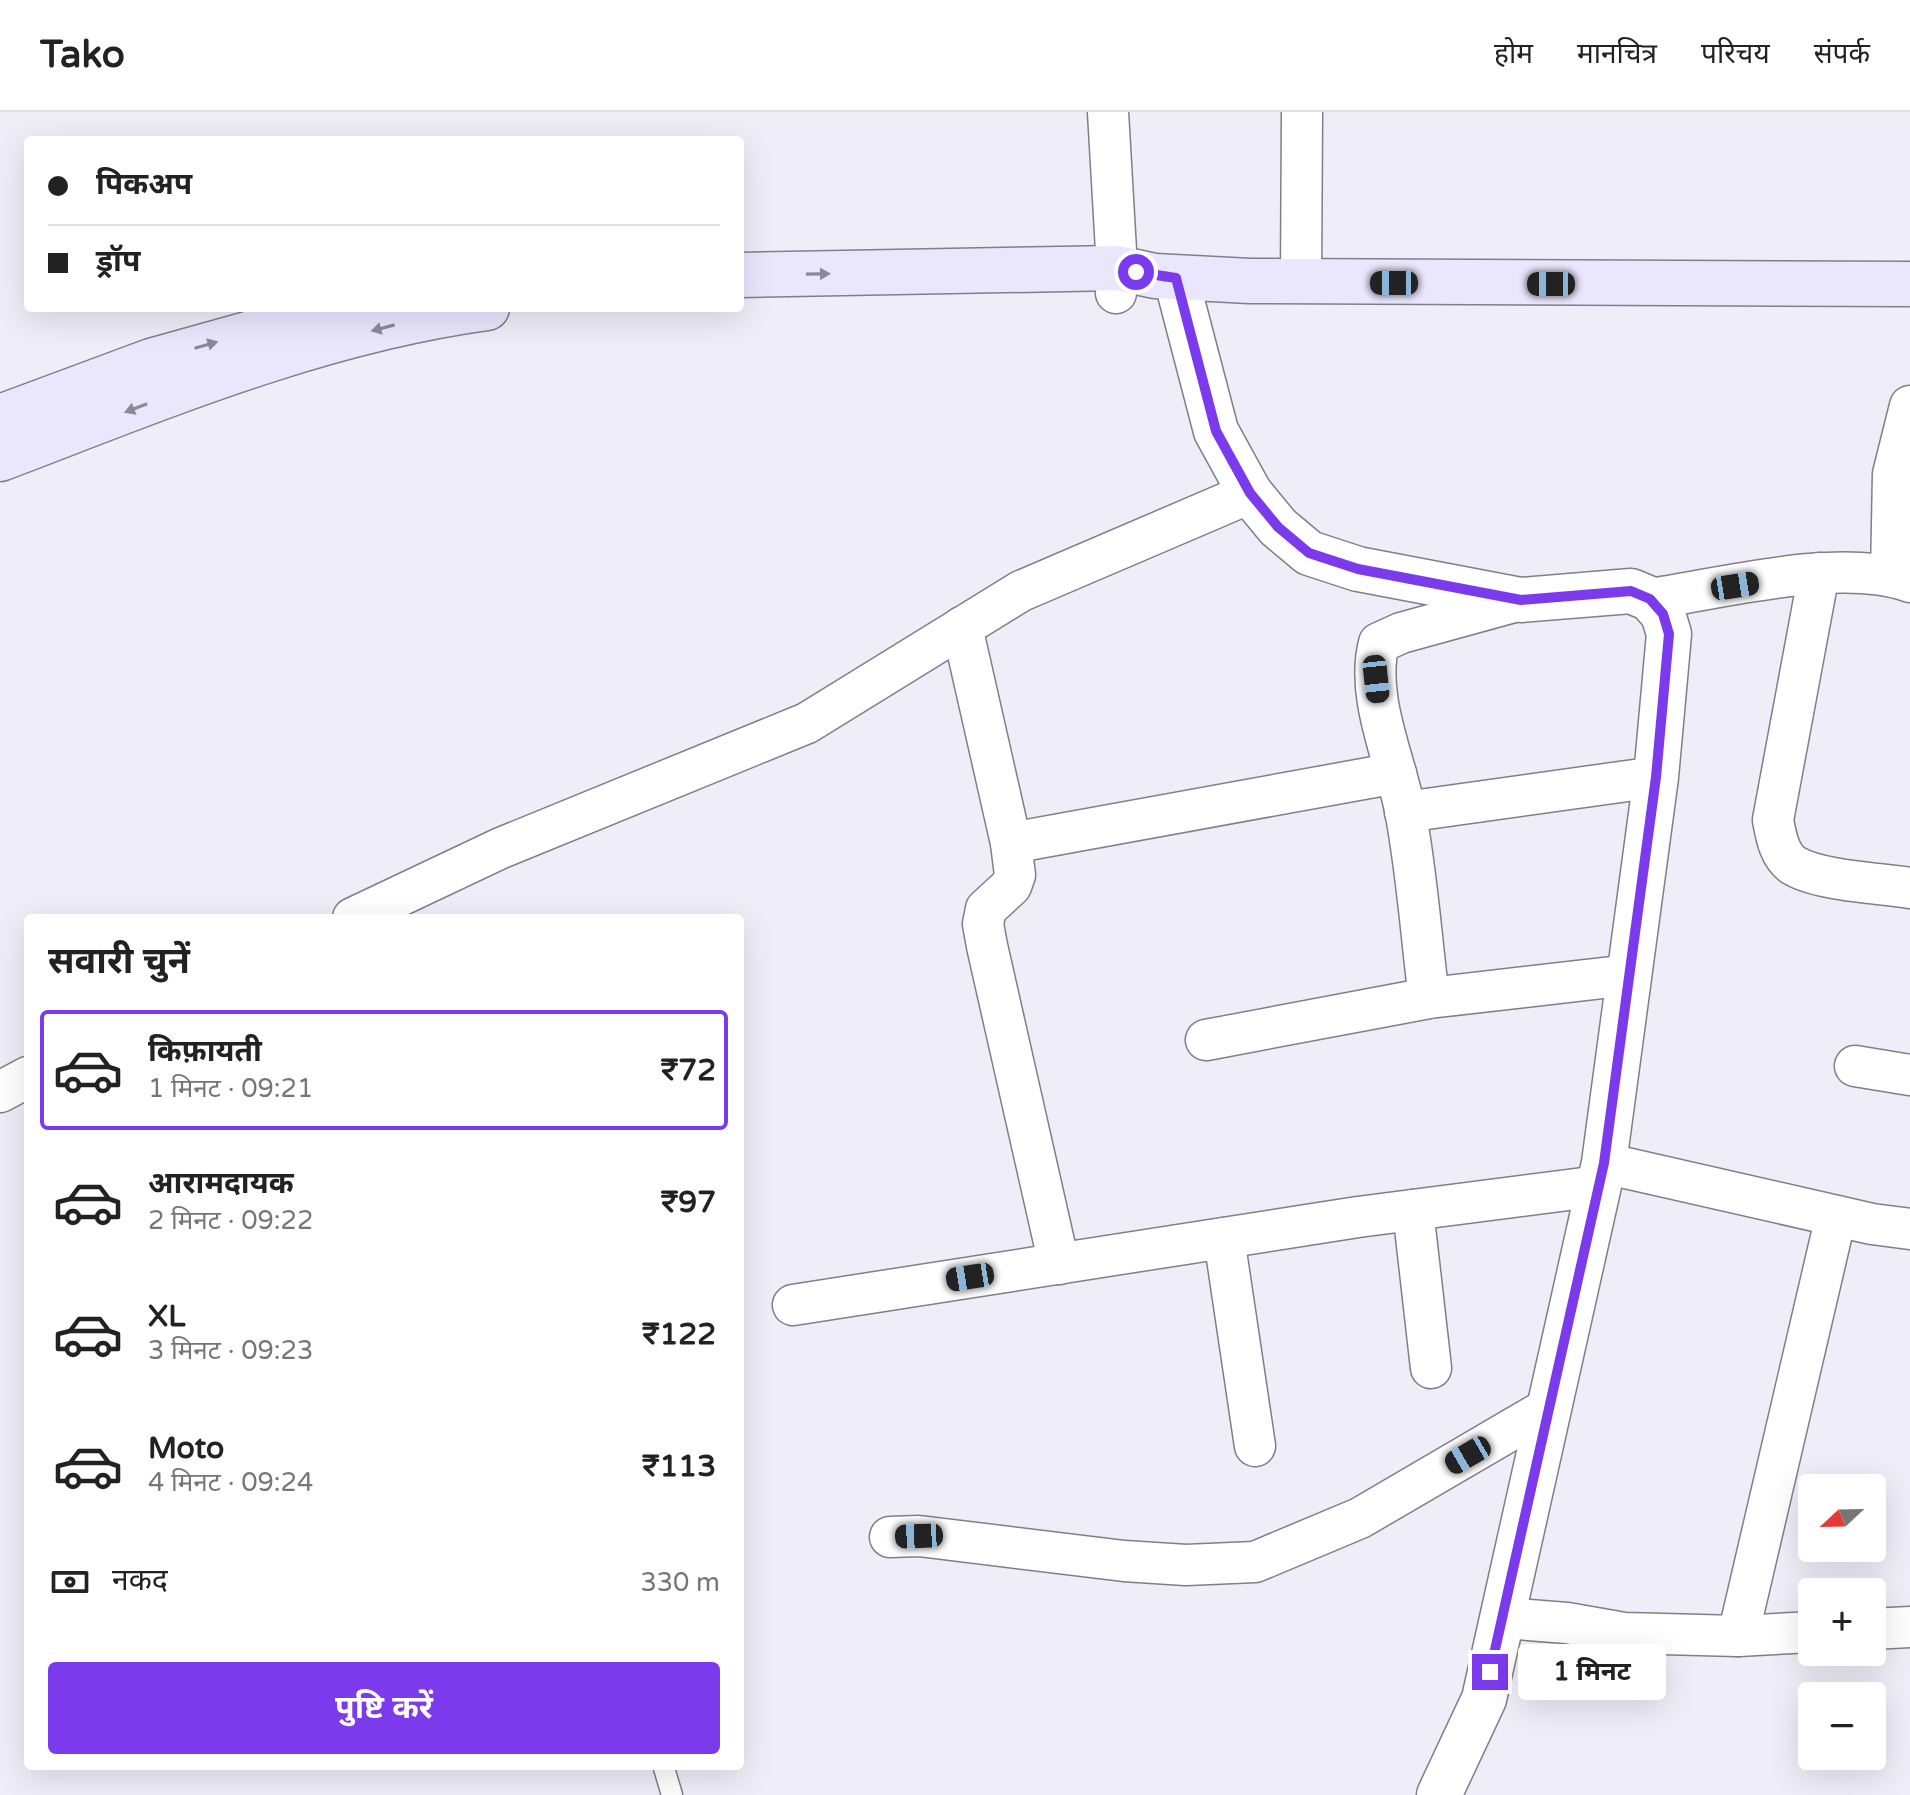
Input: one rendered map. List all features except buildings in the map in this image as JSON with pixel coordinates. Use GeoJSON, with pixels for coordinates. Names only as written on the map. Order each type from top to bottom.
{"type":"FeatureCollection","features":[{"type":"Feature","properties":{"kind":"main road"},"geometry":{"type":"LineString","coordinates":[[744,275],[1301,282],[1910,284]]}},
{"type":"Feature","properties":{"kind":"main road"},"geometry":{"type":"LineString","coordinates":[[744,303],[1053,300],[1141,279]]}},
{"type":"Feature","properties":{"kind":"main road"},"geometry":{"type":"LineString","coordinates":[[0,417],[151,361],[326,312]]}},
{"type":"Feature","properties":{"kind":"main road"},"geometry":{"type":"LineString","coordinates":[[0,459],[251,365],[429,316],[458,312]]}},
{"type":"Feature","properties":{"kind":"street"},"geometry":{"type":"LineString","coordinates":[[1108,112],[1141,279],[1250,493],[1278,527],[1309,553],[1358,569],[1521,600]]}},
{"type":"Feature","properties":{"kind":"street"},"geometry":{"type":"LineString","coordinates":[[1301,282],[1302,112]]}},
{"type":"Feature","properties":{"kind":"street"},"geometry":{"type":"LineString","coordinates":[[1650,599],[1819,573],[1900,578],[1893,474],[1910,406]]}},
{"type":"Feature","properties":{"kind":"street"},"geometry":{"type":"LineString","coordinates":[[361,914],[501,848],[807,723],[1021,591],[1250,493]]}},
{"type":"Feature","properties":{"kind":"street"},"geometry":{"type":"LineString","coordinates":[[1819,573],[1773,820],[1777,844],[1792,864],[1821,874],[1910,888]]}},
{"type":"Feature","properties":{"kind":"street"},"geometry":{"type":"LineString","coordinates":[[1429,998],[1405,812],[1378,697],[1374,662],[1379,643],[1401,633],[1521,600],[1604,591],[1631,591],[1650,599],[1663,614],[1669,634],[1656,777],[1602,1174],[1484,1699],[1439,1795]]}},
{"type":"Feature","properties":{"kind":"street"},"geometry":{"type":"LineString","coordinates":[[962,627],[1011,843],[1015,875],[1011,886],[986,909],[983,924],[1059,1264]]}},
{"type":"Feature","properties":{"kind":"street"},"geometry":{"type":"LineString","coordinates":[[1011,843],[1396,773]]}},
{"type":"Feature","properties":{"kind":"street"},"geometry":{"type":"LineString","coordinates":[[1405,812],[1656,777]]}},
{"type":"Feature","properties":{"kind":"street"},"geometry":{"type":"LineString","coordinates":[[1206,1040],[1429,998],[1629,975]]}},
{"type":"Feature","properties":{"kind":"street"},"geometry":{"type":"LineString","coordinates":[[1855,1066],[1910,1075]]}},
{"type":"Feature","properties":{"kind":"street"},"geometry":{"type":"LineString","coordinates":[[0,1092],[24,1079]]}},
{"type":"Feature","properties":{"kind":"street"},"geometry":{"type":"LineString","coordinates":[[793,1305],[1413,1210],[1602,1174],[1910,1229]]}},
{"type":"Feature","properties":{"kind":"street"},"geometry":{"type":"LineString","coordinates":[[1413,1210],[1431,1368]]}},
{"type":"Feature","properties":{"kind":"street"},"geometry":{"type":"LineString","coordinates":[[1738,1636],[1836,1216]]}},
{"type":"Feature","properties":{"kind":"street"},"geometry":{"type":"LineString","coordinates":[[1224,1238],[1255,1446]]}},
{"type":"Feature","properties":{"kind":"street"},"geometry":{"type":"LineString","coordinates":[[890,1537],[919,1536],[1124,1561],[1186,1565],[1255,1562],[1360,1518],[1550,1407]]}},
{"type":"Feature","properties":{"kind":"street"},"geometry":{"type":"LineString","coordinates":[[1503,1618],[1567,1623],[1624,1633],[1738,1636],[1798,1633]]}},
{"type":"Feature","properties":{"kind":"street"},"geometry":{"type":"LineString","coordinates":[[1886,1628],[1910,1627]]}},
{"type":"Feature","properties":{"kind":"lane"},"geometry":{"type":"LineString","coordinates":[[665,1770],[672,1795]]}},
{"type":"Feature","properties":{"kind":"route"},"geometry":{"type":"LineString","coordinates":[[1136,272],[1176,278],[1216,431],[1250,493],[1278,527],[1309,553],[1358,569],[1521,600],[1631,591],[1650,599],[1663,614],[1669,634],[1656,777],[1604,1163],[1490,1672]]}}]}
